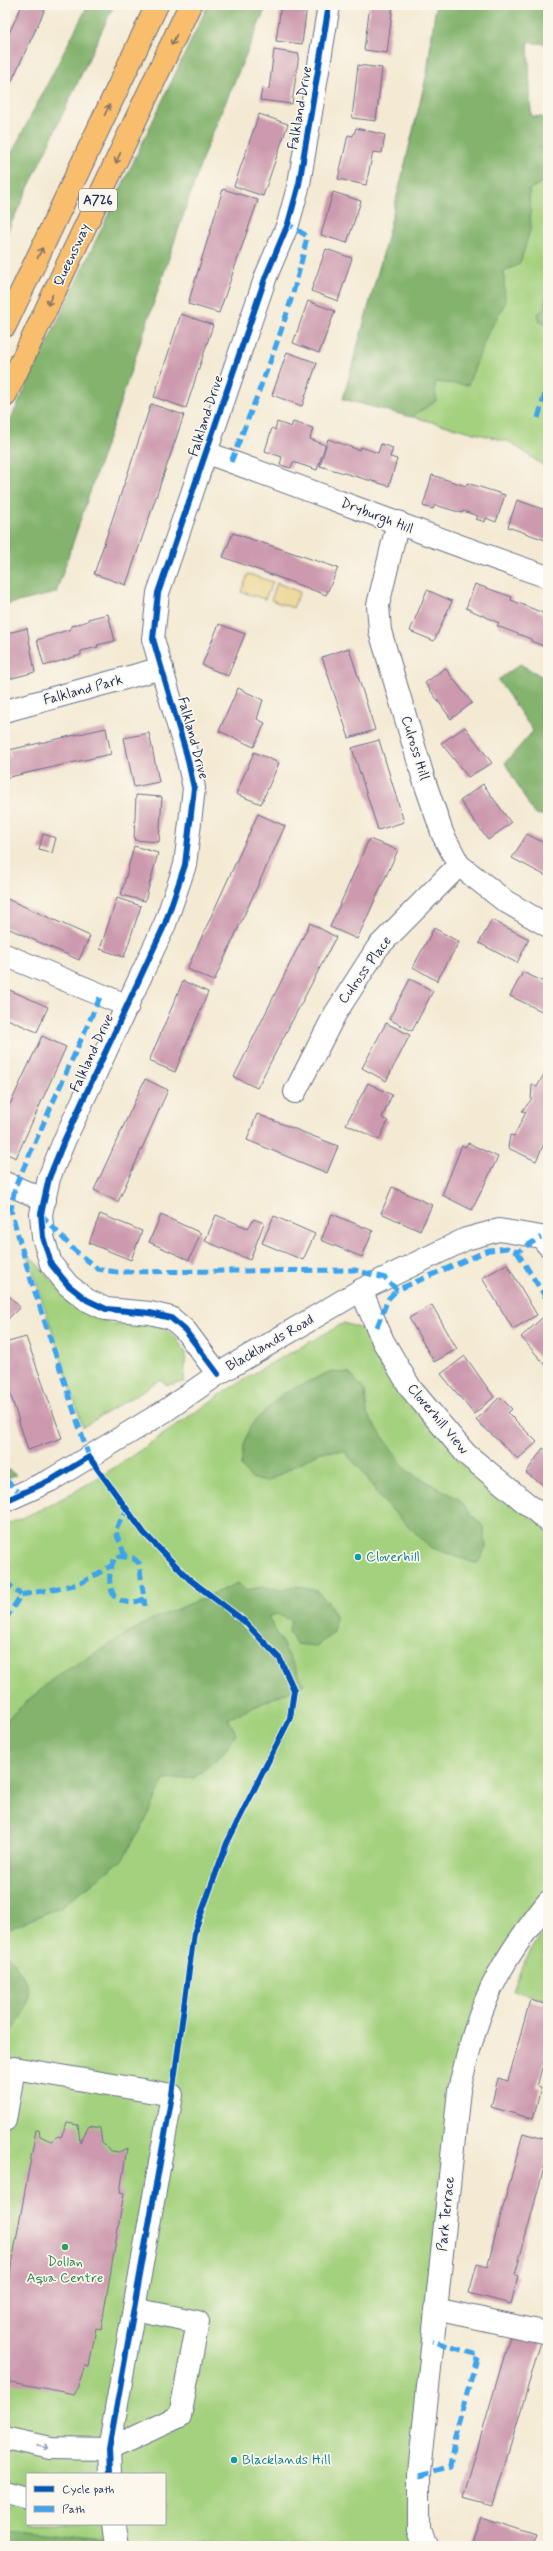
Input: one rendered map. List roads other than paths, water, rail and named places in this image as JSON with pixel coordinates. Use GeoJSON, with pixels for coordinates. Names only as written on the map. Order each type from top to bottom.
{"type":"FeatureCollection","features":[{"type":"Feature","properties":{"kind":"highway","name":"A726"},"geometry":{"type":"LineString","coordinates":[[5,326],[157,5]]}},
{"type":"Feature","properties":{"kind":"highway","name":"Queensway"},"geometry":{"type":"LineString","coordinates":[[5,396],[190,5]]}},
{"type":"Feature","properties":{"kind":"street","name":"Falkland Drive"},"geometry":{"type":"LineString","coordinates":[[218,1374],[185,1330],[171,1318],[150,1313],[106,1309],[87,1300],[68,1286],[51,1264],[43,1237],[41,1214],[49,1178],[64,1141],[165,924],[185,865],[194,788],[153,639],[158,593],[207,453],[266,276],[288,224],[299,184],[329,5]]}},
{"type":"Feature","properties":{"kind":"street","name":"Dryburgh Hill"},"geometry":{"type":"LineString","coordinates":[[207,453],[398,522],[431,537],[548,577]]}},
{"type":"Feature","properties":{"kind":"street","name":"Culross Hill"},"geometry":{"type":"LineString","coordinates":[[398,522],[378,605],[380,631],[424,780],[443,834],[458,865],[505,901],[548,926]]}},
{"type":"Feature","properties":{"kind":"street","name":"Falkland Park"},"geometry":{"type":"LineString","coordinates":[[5,711],[162,668]]}},
{"type":"Feature","properties":{"kind":"street","name":"Culross Place"},"geometry":{"type":"LineString","coordinates":[[295,1092],[334,1014],[378,947],[458,865]]}},
{"type":"Feature","properties":{"kind":"street"},"geometry":{"type":"LineString","coordinates":[[5,955],[128,1006]]}},
{"type":"Feature","properties":{"kind":"street"},"geometry":{"type":"LineString","coordinates":[[5,1183],[45,1200]]}},
{"type":"Feature","properties":{"kind":"street","name":"Blacklands Road"},"geometry":{"type":"LineString","coordinates":[[5,1501],[51,1480],[165,1411],[218,1374],[361,1290],[466,1239],[499,1230],[546,1235]]}},
{"type":"Feature","properties":{"kind":"street","name":"Cloverhill View"},"geometry":{"type":"LineString","coordinates":[[361,1290],[383,1341],[411,1389],[466,1454],[548,1521]]}},
{"type":"Feature","properties":{"kind":"street","name":"Park Terrace"},"geometry":{"type":"LineString","coordinates":[[426,2546],[419,2528],[418,2473],[459,2090],[471,2039],[496,1979],[520,1937],[548,1902]]}},
{"type":"Feature","properties":{"kind":"street"},"geometry":{"type":"LineString","coordinates":[[5,2120],[14,2068],[172,2095],[109,2449],[110,2473]]}},
{"type":"Feature","properties":{"kind":"street"},"geometry":{"type":"LineString","coordinates":[[435,2309],[548,2333]]}},
{"type":"Feature","properties":{"kind":"street"},"geometry":{"type":"LineString","coordinates":[[5,2438],[51,2448],[109,2449],[180,2416],[198,2322],[134,2310]]}},
{"type":"Feature","properties":{"kind":"street"},"geometry":{"type":"LineString","coordinates":[[5,2492],[26,2498]]}},
{"type":"Feature","properties":{"kind":"street"},"geometry":{"type":"LineString","coordinates":[[114,2525],[117,2546]]}},
{"type":"Feature","properties":{"kind":"place","name":"Cloverhill"},"geometry":{"type":"Point","coordinates":[358,1557]}},
{"type":"Feature","properties":{"kind":"place","name":"Dollan Aqua Centre"},"geometry":{"type":"Point","coordinates":[65,2247]}},
{"type":"Feature","properties":{"kind":"place","name":"Blacklands Hill"},"geometry":{"type":"Point","coordinates":[234,2460]}}]}
